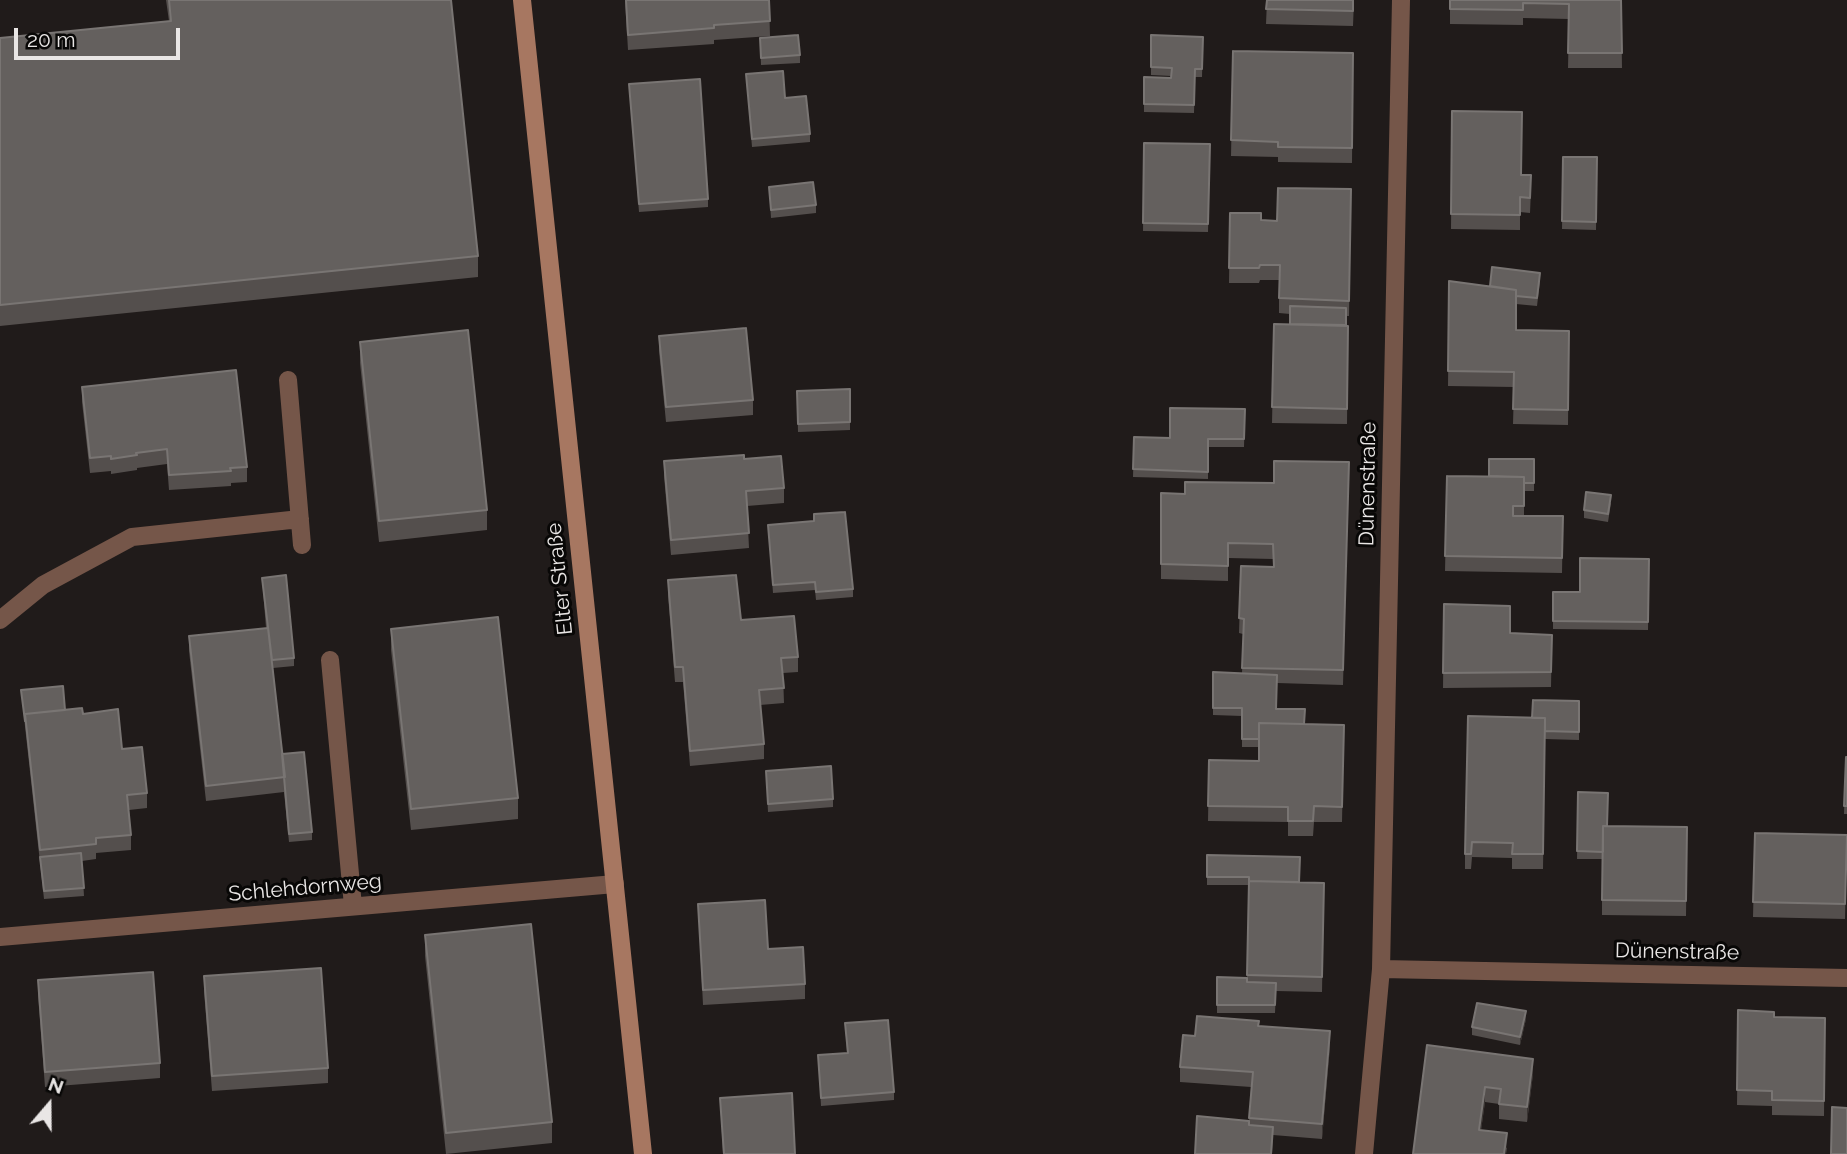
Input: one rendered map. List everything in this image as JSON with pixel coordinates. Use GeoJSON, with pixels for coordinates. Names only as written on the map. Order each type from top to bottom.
{"type":"FeatureCollection","features":[{"type":"Feature","properties":{"kind":"main road","name":"Elter Straße"},"geometry":{"type":"LineString","coordinates":[[522,0],[643,1154]]}},
{"type":"Feature","properties":{"kind":"street","name":"Dünenstraße"},"geometry":{"type":"LineString","coordinates":[[1364,1154],[1381,969],[1401,0]]}},
{"type":"Feature","properties":{"kind":"street"},"geometry":{"type":"LineString","coordinates":[[288,380],[302,545]]}},
{"type":"Feature","properties":{"kind":"street"},"geometry":{"type":"LineString","coordinates":[[0,620],[43,585],[132,537],[300,519]]}},
{"type":"Feature","properties":{"kind":"street"},"geometry":{"type":"LineString","coordinates":[[330,660],[353,906]]}},
{"type":"Feature","properties":{"kind":"street","name":"Schlehdornweg"},"geometry":{"type":"LineString","coordinates":[[0,937],[615,884]]}},
{"type":"Feature","properties":{"kind":"street","name":"Dünenstraße"},"geometry":{"type":"LineString","coordinates":[[1381,969],[1847,978]]}},
{"type":"Feature","properties":{"kind":"building"},"geometry":{"type":"Polygon","coordinates":[[[169,0],[451,0],[478,256],[0,305],[0,38],[171,21],[169,0]]]}},
{"type":"Feature","properties":{"kind":"building"},"geometry":{"type":"Polygon","coordinates":[[[626,0],[769,0],[770,21],[628,35],[626,0]]]}},
{"type":"Feature","properties":{"kind":"building"},"geometry":{"type":"Polygon","coordinates":[[[1267,0],[1353,0],[1353,11],[1266,9],[1267,0]]]}},
{"type":"Feature","properties":{"kind":"building"},"geometry":{"type":"Polygon","coordinates":[[[1450,0],[1621,0],[1622,53],[1568,53],[1569,4],[1523,3],[1523,10],[1450,9],[1450,0]]]}},
{"type":"Feature","properties":{"kind":"building"},"geometry":{"type":"Polygon","coordinates":[[[798,35],[800,55],[761,58],[760,38],[798,35]]]}},
{"type":"Feature","properties":{"kind":"building"},"geometry":{"type":"Polygon","coordinates":[[[1151,35],[1203,37],[1202,69],[1195,69],[1194,105],[1144,104],[1144,77],[1171,78],[1172,68],[1151,67],[1151,35]]]}},
{"type":"Feature","properties":{"kind":"building"},"geometry":{"type":"Polygon","coordinates":[[[1233,51],[1353,53],[1352,148],[1278,147],[1278,142],[1231,140],[1233,51]]]}},
{"type":"Feature","properties":{"kind":"building"},"geometry":{"type":"Polygon","coordinates":[[[783,71],[785,98],[806,96],[810,134],[752,139],[746,74],[783,71]]]}},
{"type":"Feature","properties":{"kind":"building"},"geometry":{"type":"Polygon","coordinates":[[[700,79],[708,199],[639,204],[629,84],[700,79]]]}},
{"type":"Feature","properties":{"kind":"building"},"geometry":{"type":"Polygon","coordinates":[[[1452,111],[1522,112],[1521,175],[1531,175],[1530,198],[1520,197],[1520,215],[1451,214],[1452,111]]]}},
{"type":"Feature","properties":{"kind":"building"},"geometry":{"type":"Polygon","coordinates":[[[1144,143],[1210,144],[1208,224],[1143,223],[1144,143]]]}},
{"type":"Feature","properties":{"kind":"building"},"geometry":{"type":"Polygon","coordinates":[[[1563,157],[1597,157],[1596,222],[1562,221],[1563,157]]]}},
{"type":"Feature","properties":{"kind":"building"},"geometry":{"type":"Polygon","coordinates":[[[813,182],[816,205],[771,210],[769,187],[813,182]]]}},
{"type":"Feature","properties":{"kind":"building"},"geometry":{"type":"Polygon","coordinates":[[[1278,188],[1351,189],[1349,301],[1279,298],[1280,265],[1229,268],[1230,213],[1261,213],[1261,220],[1277,221],[1278,188]]]}},
{"type":"Feature","properties":{"kind":"building"},"geometry":{"type":"Polygon","coordinates":[[[1492,267],[1540,273],[1537,298],[1516,296],[1516,290],[1490,286],[1492,267]]]}},
{"type":"Feature","properties":{"kind":"building"},"geometry":{"type":"Polygon","coordinates":[[[1449,281],[1516,290],[1516,330],[1569,331],[1568,410],[1513,409],[1514,372],[1448,371],[1449,281]]]}},
{"type":"Feature","properties":{"kind":"building"},"geometry":{"type":"Polygon","coordinates":[[[1290,306],[1346,308],[1346,325],[1290,324],[1290,306]]]}},
{"type":"Feature","properties":{"kind":"building"},"geometry":{"type":"Polygon","coordinates":[[[1274,324],[1348,326],[1347,409],[1272,407],[1274,324]]]}},
{"type":"Feature","properties":{"kind":"building"},"geometry":{"type":"Polygon","coordinates":[[[746,328],[753,400],[666,407],[659,336],[746,328]]]}},
{"type":"Feature","properties":{"kind":"building"},"geometry":{"type":"Polygon","coordinates":[[[468,330],[487,510],[379,521],[360,342],[468,330]]]}},
{"type":"Feature","properties":{"kind":"building"},"geometry":{"type":"Polygon","coordinates":[[[236,370],[247,467],[230,468],[231,471],[169,475],[167,449],[111,459],[111,456],[90,458],[82,387],[236,370]]]}},
{"type":"Feature","properties":{"kind":"building"},"geometry":{"type":"Polygon","coordinates":[[[850,389],[850,422],[798,424],[797,391],[850,389]]]}},
{"type":"Feature","properties":{"kind":"building"},"geometry":{"type":"Polygon","coordinates":[[[1170,408],[1245,409],[1244,439],[1208,439],[1208,472],[1133,469],[1134,437],[1170,438],[1170,408]]]}},
{"type":"Feature","properties":{"kind":"building"},"geometry":{"type":"Polygon","coordinates":[[[744,455],[744,459],[781,456],[784,488],[746,491],[749,533],[671,540],[664,461],[744,455]]]}},
{"type":"Feature","properties":{"kind":"building"},"geometry":{"type":"Polygon","coordinates":[[[1489,459],[1534,459],[1534,483],[1524,483],[1524,477],[1489,476],[1489,459]]]}},
{"type":"Feature","properties":{"kind":"building"},"geometry":{"type":"Polygon","coordinates":[[[1274,461],[1349,462],[1343,670],[1242,668],[1244,619],[1239,618],[1241,566],[1274,567],[1273,544],[1228,543],[1228,566],[1161,564],[1161,493],[1185,494],[1185,482],[1274,483],[1274,461]]]}},
{"type":"Feature","properties":{"kind":"building"},"geometry":{"type":"Polygon","coordinates":[[[1447,476],[1524,477],[1524,506],[1513,506],[1513,516],[1563,516],[1562,558],[1445,556],[1447,476]]]}},
{"type":"Feature","properties":{"kind":"building"},"geometry":{"type":"Polygon","coordinates":[[[1586,492],[1611,495],[1608,514],[1584,510],[1586,492]]]}},
{"type":"Feature","properties":{"kind":"building"},"geometry":{"type":"Polygon","coordinates":[[[845,512],[853,589],[816,592],[815,582],[773,585],[768,525],[814,521],[814,514],[845,512]]]}},
{"type":"Feature","properties":{"kind":"building"},"geometry":{"type":"Polygon","coordinates":[[[1580,558],[1649,559],[1648,622],[1553,621],[1553,592],[1580,592],[1580,558]]]}},
{"type":"Feature","properties":{"kind":"building"},"geometry":{"type":"Polygon","coordinates":[[[286,575],[294,658],[272,660],[262,578],[286,575]]]}},
{"type":"Feature","properties":{"kind":"building"},"geometry":{"type":"Polygon","coordinates":[[[736,575],[741,620],[794,616],[798,657],[781,658],[784,688],[759,690],[764,744],[690,751],[683,667],[675,667],[668,580],[736,575]]]}},
{"type":"Feature","properties":{"kind":"building"},"geometry":{"type":"Polygon","coordinates":[[[1444,604],[1510,606],[1510,633],[1552,635],[1551,672],[1443,673],[1444,604]]]}},
{"type":"Feature","properties":{"kind":"building"},"geometry":{"type":"Polygon","coordinates":[[[498,617],[518,798],[411,809],[391,629],[498,617]]]}},
{"type":"Feature","properties":{"kind":"building"},"geometry":{"type":"Polygon","coordinates":[[[268,628],[285,777],[206,786],[189,636],[268,628]]]}},
{"type":"Feature","properties":{"kind":"building"},"geometry":{"type":"Polygon","coordinates":[[[1213,672],[1277,675],[1276,709],[1305,709],[1304,724],[1259,723],[1259,739],[1242,739],[1242,708],[1213,708],[1213,672]]]}},
{"type":"Feature","properties":{"kind":"building"},"geometry":{"type":"Polygon","coordinates":[[[63,686],[65,710],[25,714],[25,721],[21,690],[63,686]]]}},
{"type":"Feature","properties":{"kind":"building"},"geometry":{"type":"Polygon","coordinates":[[[1533,700],[1579,701],[1579,732],[1545,731],[1545,718],[1532,718],[1533,700]]]}},
{"type":"Feature","properties":{"kind":"building"},"geometry":{"type":"Polygon","coordinates":[[[82,708],[83,714],[118,709],[122,749],[142,747],[147,793],[127,795],[131,835],[96,838],[96,844],[40,850],[25,714],[82,708]]]}},
{"type":"Feature","properties":{"kind":"building"},"geometry":{"type":"Polygon","coordinates":[[[1468,716],[1545,718],[1543,854],[1512,854],[1513,843],[1472,842],[1471,854],[1465,854],[1468,716]]]}},
{"type":"Feature","properties":{"kind":"building"},"geometry":{"type":"Polygon","coordinates":[[[1259,723],[1344,725],[1342,807],[1314,806],[1313,821],[1288,821],[1288,807],[1208,806],[1209,760],[1259,761],[1259,723]]]}},
{"type":"Feature","properties":{"kind":"building"},"geometry":{"type":"Polygon","coordinates":[[[304,752],[312,832],[289,834],[282,754],[304,752]]]}},
{"type":"Feature","properties":{"kind":"building"},"geometry":{"type":"Polygon","coordinates":[[[1846,757],[1847,806],[1844,806],[1846,757]]]}},
{"type":"Feature","properties":{"kind":"building"},"geometry":{"type":"Polygon","coordinates":[[[831,766],[833,799],[768,804],[766,771],[831,766]]]}},
{"type":"Feature","properties":{"kind":"building"},"geometry":{"type":"Polygon","coordinates":[[[1578,792],[1608,793],[1607,826],[1603,826],[1603,852],[1577,851],[1578,792]]]}},
{"type":"Feature","properties":{"kind":"building"},"geometry":{"type":"Polygon","coordinates":[[[1603,826],[1687,827],[1686,901],[1602,900],[1603,826]]]}},
{"type":"Feature","properties":{"kind":"building"},"geometry":{"type":"Polygon","coordinates":[[[1755,833],[1847,835],[1845,904],[1753,902],[1755,833]]]}},
{"type":"Feature","properties":{"kind":"building"},"geometry":{"type":"Polygon","coordinates":[[[81,853],[84,888],[44,891],[40,857],[81,853]]]}},
{"type":"Feature","properties":{"kind":"building"},"geometry":{"type":"Polygon","coordinates":[[[1207,855],[1300,857],[1299,882],[1249,881],[1249,877],[1207,877],[1207,855]]]}},
{"type":"Feature","properties":{"kind":"building"},"geometry":{"type":"Polygon","coordinates":[[[1249,881],[1324,883],[1322,977],[1247,975],[1249,881]]]}},
{"type":"Feature","properties":{"kind":"building"},"geometry":{"type":"Polygon","coordinates":[[[765,900],[768,949],[803,947],[805,984],[703,990],[698,904],[765,900]]]}},
{"type":"Feature","properties":{"kind":"building"},"geometry":{"type":"Polygon","coordinates":[[[531,924],[552,1122],[446,1133],[425,935],[531,924]]]}},
{"type":"Feature","properties":{"kind":"building"},"geometry":{"type":"Polygon","coordinates":[[[321,968],[328,1068],[212,1076],[204,976],[321,968]]]}},
{"type":"Feature","properties":{"kind":"building"},"geometry":{"type":"Polygon","coordinates":[[[153,972],[160,1063],[45,1072],[38,980],[153,972]]]}},
{"type":"Feature","properties":{"kind":"building"},"geometry":{"type":"Polygon","coordinates":[[[1217,977],[1276,983],[1275,1005],[1217,1005],[1217,977]]]}},
{"type":"Feature","properties":{"kind":"building"},"geometry":{"type":"Polygon","coordinates":[[[1477,1003],[1526,1011],[1520,1037],[1472,1027],[1477,1003]]]}},
{"type":"Feature","properties":{"kind":"building"},"geometry":{"type":"Polygon","coordinates":[[[1738,1010],[1774,1012],[1774,1017],[1825,1018],[1824,1101],[1772,1100],[1772,1091],[1737,1090],[1738,1010]]]}},
{"type":"Feature","properties":{"kind":"building"},"geometry":{"type":"Polygon","coordinates":[[[1197,1016],[1259,1021],[1258,1026],[1330,1031],[1322,1124],[1249,1118],[1253,1072],[1180,1067],[1183,1035],[1195,1036],[1197,1016]]]}},
{"type":"Feature","properties":{"kind":"building"},"geometry":{"type":"Polygon","coordinates":[[[888,1020],[894,1092],[821,1098],[818,1055],[848,1053],[845,1023],[888,1020]]]}},
{"type":"Feature","properties":{"kind":"building"},"geometry":{"type":"Polygon","coordinates":[[[1427,1045],[1533,1059],[1527,1107],[1499,1104],[1501,1089],[1485,1087],[1479,1130],[1507,1133],[1504,1154],[1413,1154],[1427,1045]]]}},
{"type":"Feature","properties":{"kind":"building"},"geometry":{"type":"Polygon","coordinates":[[[792,1093],[795,1154],[724,1154],[720,1098],[792,1093]]]}},
{"type":"Feature","properties":{"kind":"building"},"geometry":{"type":"Polygon","coordinates":[[[1832,1107],[1847,1108],[1847,1154],[1831,1154],[1832,1107]]]}},
{"type":"Feature","properties":{"kind":"building"},"geometry":{"type":"Polygon","coordinates":[[[1197,1116],[1249,1121],[1249,1125],[1273,1127],[1271,1154],[1195,1154],[1197,1116]]]}}]}
